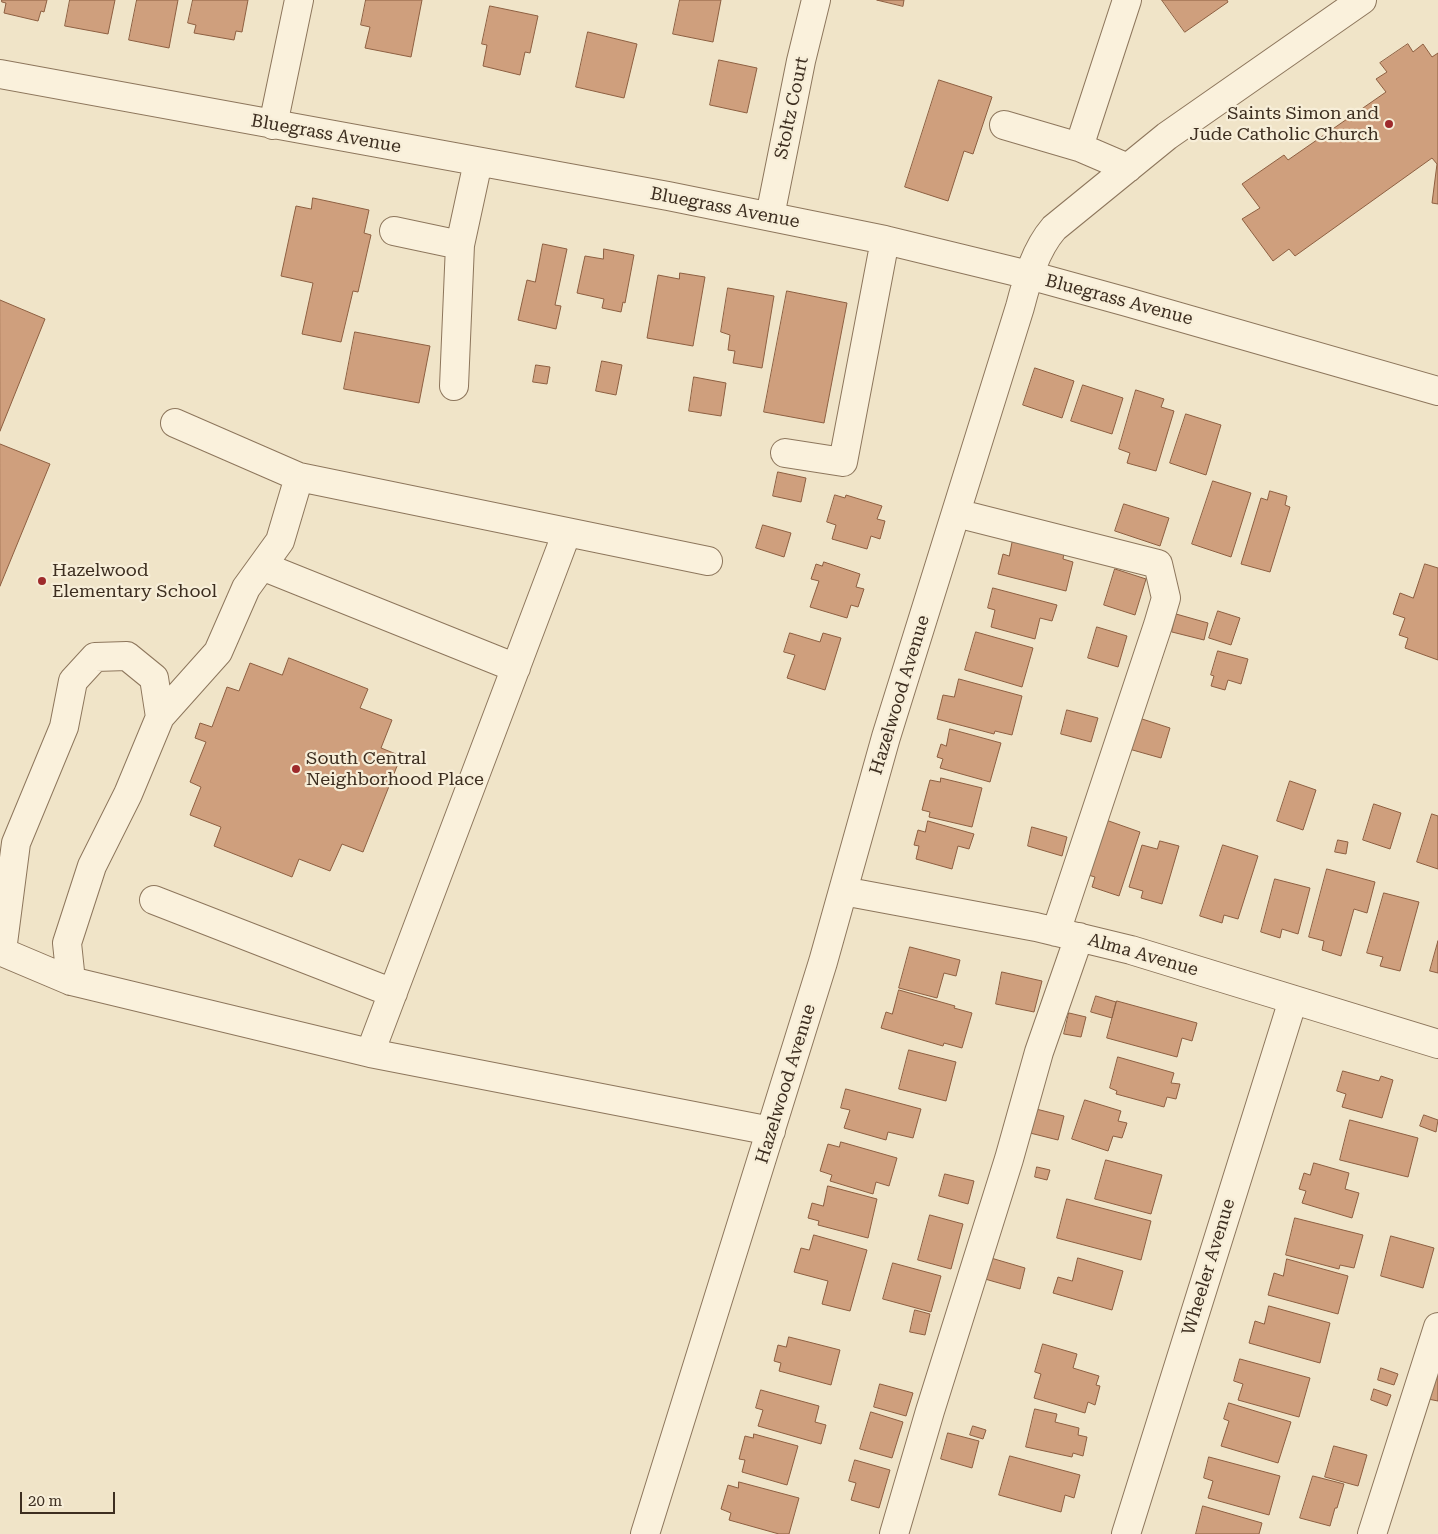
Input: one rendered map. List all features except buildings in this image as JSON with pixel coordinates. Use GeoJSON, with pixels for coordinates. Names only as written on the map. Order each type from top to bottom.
{"type":"FeatureCollection","features":[{"type":"Feature","properties":{"kind":"street"},"geometry":{"type":"LineString","coordinates":[[273,124],[299,0]]}},
{"type":"Feature","properties":{"kind":"street","name":"Stoltz Court"},"geometry":{"type":"LineString","coordinates":[[770,216],[801,61],[816,0]]}},
{"type":"Feature","properties":{"kind":"street"},"geometry":{"type":"LineString","coordinates":[[1079,147],[1127,0]]}},
{"type":"Feature","properties":{"kind":"street","name":"Hazelwood Avenue"},"geometry":{"type":"LineString","coordinates":[[645,1534],[823,962],[886,737],[1029,275],[1046,237],[1054,228],[1167,136],[1362,0]]}},
{"type":"Feature","properties":{"kind":"street","name":"Bluegrass Avenue"},"geometry":{"type":"LineString","coordinates":[[0,74],[770,216],[885,240],[1029,275],[1136,304],[1438,391]]}},
{"type":"Feature","properties":{"kind":"street"},"geometry":{"type":"LineString","coordinates":[[1004,125],[1079,147],[1128,168]]}},
{"type":"Feature","properties":{"kind":"street"},"geometry":{"type":"LineString","coordinates":[[454,386],[460,245],[478,162]]}},
{"type":"Feature","properties":{"kind":"street"},"geometry":{"type":"LineString","coordinates":[[394,231],[460,245]]}},
{"type":"Feature","properties":{"kind":"street"},"geometry":{"type":"LineString","coordinates":[[785,453],[843,462],[885,240]]}},
{"type":"Feature","properties":{"kind":"street"},"geometry":{"type":"LineString","coordinates":[[175,423],[299,477],[708,561]]}},
{"type":"Feature","properties":{"kind":"street"},"geometry":{"type":"LineString","coordinates":[[71,980],[68,943],[92,866],[128,794],[160,718],[218,652],[246,588],[280,541],[299,477]]}},
{"type":"Feature","properties":{"kind":"street"},"geometry":{"type":"LineString","coordinates":[[894,1534],[930,1411],[1009,1159],[1039,1052],[1067,934],[1166,598],[1158,564],[956,513]]}},
{"type":"Feature","properties":{"kind":"street"},"geometry":{"type":"LineString","coordinates":[[370,1053],[567,532]]}},
{"type":"Feature","properties":{"kind":"street"},"geometry":{"type":"LineString","coordinates":[[262,566],[516,668]]}},
{"type":"Feature","properties":{"kind":"street"},"geometry":{"type":"LineString","coordinates":[[160,718],[154,678],[127,656],[95,657],[73,681],[64,727],[16,843],[1,951],[71,980],[370,1053],[771,1131]]}},
{"type":"Feature","properties":{"kind":"street","name":"Alma Avenue"},"geometry":{"type":"LineString","coordinates":[[843,891],[1067,934],[1131,950],[1438,1044]]}},
{"type":"Feature","properties":{"kind":"street"},"geometry":{"type":"LineString","coordinates":[[154,900],[393,993]]}},
{"type":"Feature","properties":{"kind":"street","name":"Wheeler Avenue"},"geometry":{"type":"LineString","coordinates":[[1126,1534],[1293,1000]]}},
{"type":"Feature","properties":{"kind":"street"},"geometry":{"type":"LineString","coordinates":[[1372,1534],[1438,1327]]}},
{"type":"Feature","properties":{"kind":"place","name":"Saints Simon and Jude Catholic Church"},"geometry":{"type":"Point","coordinates":[1389,124]}},
{"type":"Feature","properties":{"kind":"place","name":"Hazelwood Elementary School"},"geometry":{"type":"Point","coordinates":[42,581]}},
{"type":"Feature","properties":{"kind":"place","name":"South Central Neighborhood Place"},"geometry":{"type":"Point","coordinates":[296,769]}}]}
